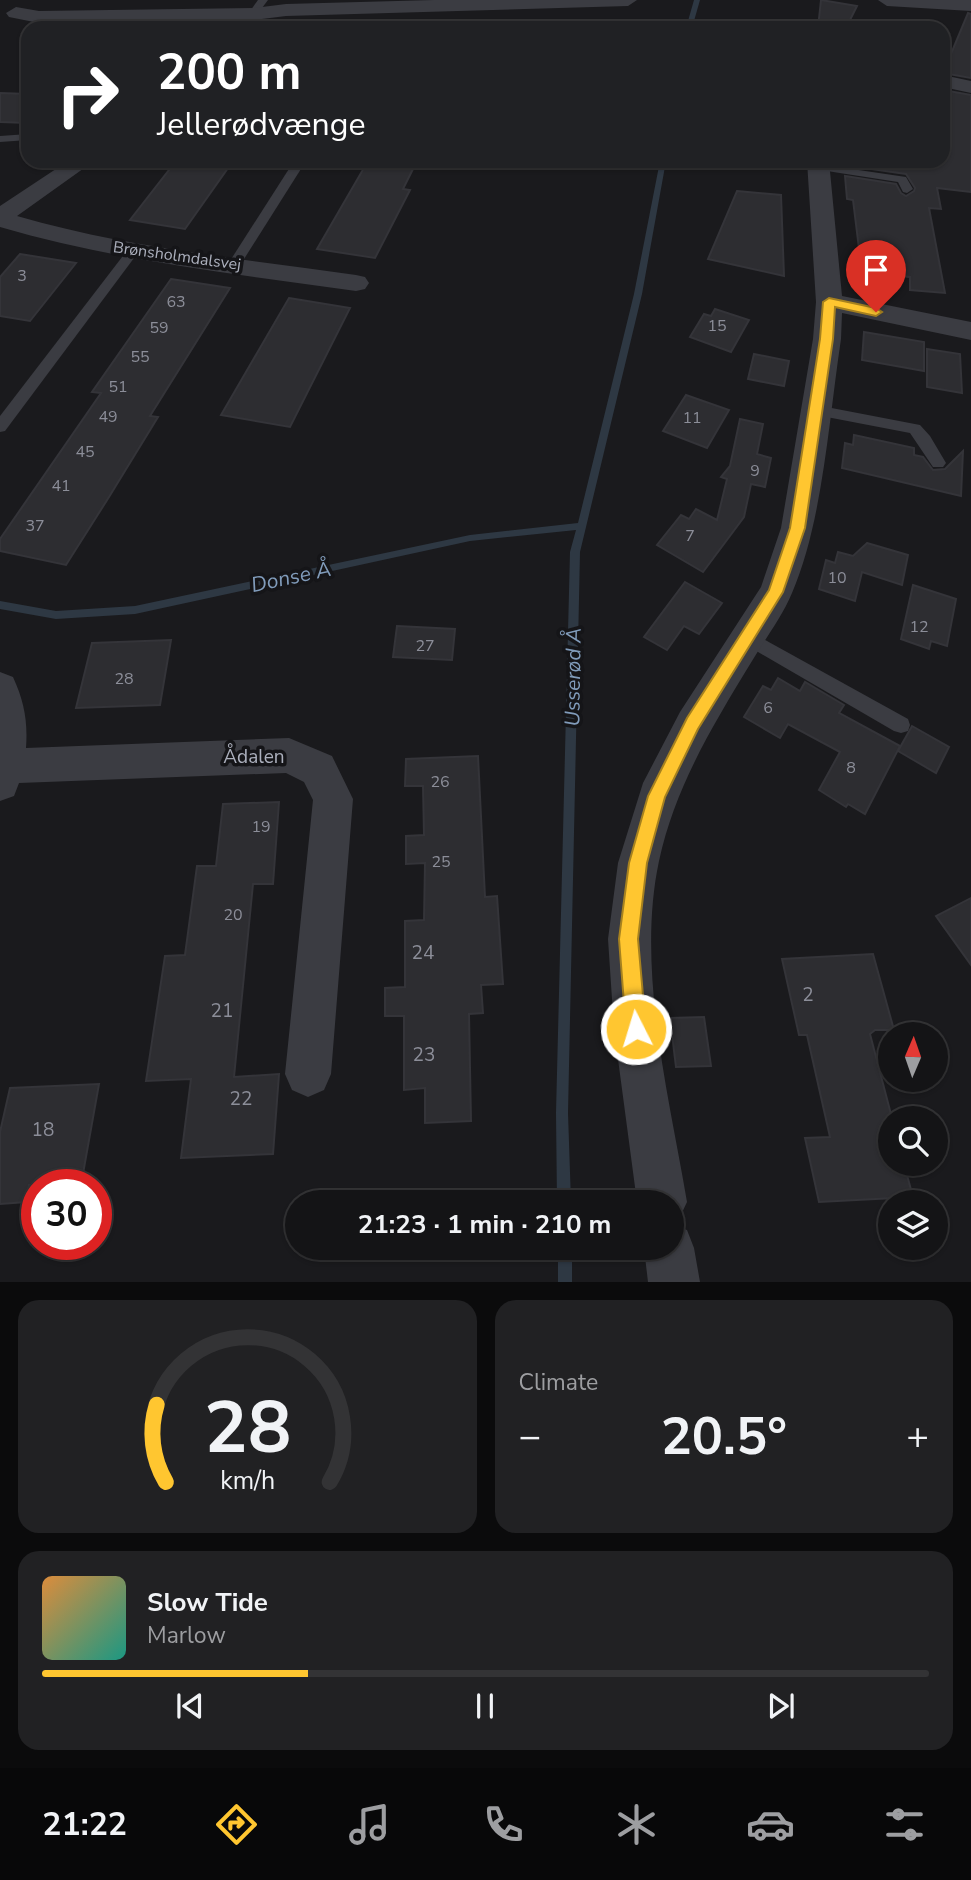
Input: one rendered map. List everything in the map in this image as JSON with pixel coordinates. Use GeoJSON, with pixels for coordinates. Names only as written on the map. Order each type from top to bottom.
{"type":"FeatureCollection","features":[{"type":"Feature","properties":{"kind":"street"},"geometry":{"type":"LineString","coordinates":[[16,13],[39,17],[254,14],[286,10],[628,0]]}},
{"type":"Feature","properties":{"kind":"street"},"geometry":{"type":"LineString","coordinates":[[887,0],[971,5]]}},
{"type":"Feature","properties":{"kind":"street"},"geometry":{"type":"LineString","coordinates":[[881,20],[893,0]]}},
{"type":"Feature","properties":{"kind":"street"},"geometry":{"type":"LineString","coordinates":[[950,82],[971,87]]}},
{"type":"Feature","properties":{"kind":"street","name":"Brønsholmdalsvej"},"geometry":{"type":"LineString","coordinates":[[0,218],[73,168]]}},
{"type":"Feature","properties":{"kind":"street"},"geometry":{"type":"LineString","coordinates":[[660,1190],[636,1029],[629,939],[638,863],[657,796],[692,724],[776,592],[797,528],[816,410],[829,302],[818,168]]}},
{"type":"Feature","properties":{"kind":"street","name":"Brønsholmdalsvej"},"geometry":{"type":"LineString","coordinates":[[0,218],[69,239],[134,251],[356,283]]}},
{"type":"Feature","properties":{"kind":"street"},"geometry":{"type":"LineString","coordinates":[[829,302],[971,331]]}},
{"type":"Feature","properties":{"kind":"street","name":"Ådalen"},"geometry":{"type":"LineString","coordinates":[[0,688],[7,701],[2,775],[289,755],[318,769],[333,799],[308,1074]]}},
{"type":"Feature","properties":{"kind":"street"},"geometry":{"type":"LineString","coordinates":[[671,1260],[674,1282]]}},
{"type":"Feature","properties":{"kind":"lane"},"geometry":{"type":"LineString","coordinates":[[0,139],[21,138]]}},
{"type":"Feature","properties":{"kind":"lane"},"geometry":{"type":"LineString","coordinates":[[234,264],[295,168]]}},
{"type":"Feature","properties":{"kind":"lane"},"geometry":{"type":"LineString","coordinates":[[840,168],[902,179],[907,189]]}},
{"type":"Feature","properties":{"kind":"lane"},"geometry":{"type":"LineString","coordinates":[[0,427],[134,251]]}},
{"type":"Feature","properties":{"kind":"lane"},"geometry":{"type":"LineString","coordinates":[[816,410],[915,429],[925,440],[938,463]]}},
{"type":"Feature","properties":{"kind":"lane"},"geometry":{"type":"LineString","coordinates":[[747,637],[901,725]]}},
{"type":"Feature","properties":{"kind":"building"},"geometry":{"type":"Polygon","coordinates":[[[821,0],[857,6],[850,21],[819,21],[821,0]]]}},
{"type":"Feature","properties":{"kind":"building"},"geometry":{"type":"Polygon","coordinates":[[[968,13],[971,14],[971,78],[950,74],[950,56],[968,13]]]}},
{"type":"Feature","properties":{"kind":"building"},"geometry":{"type":"Polygon","coordinates":[[[950,91],[971,95],[971,192],[937,188],[941,209],[929,208],[945,293],[910,290],[910,277],[862,273],[853,200],[847,199],[845,176],[896,184],[906,196],[915,188],[906,174],[865,168],[950,168],[950,91]]]}},
{"type":"Feature","properties":{"kind":"building"},"geometry":{"type":"Polygon","coordinates":[[[0,93],[21,94],[21,123],[0,122],[0,93]]]}},
{"type":"Feature","properties":{"kind":"building"},"geometry":{"type":"Polygon","coordinates":[[[171,168],[228,168],[185,229],[130,220],[171,168]]]}},
{"type":"Feature","properties":{"kind":"building"},"geometry":{"type":"Polygon","coordinates":[[[364,168],[414,168],[403,189],[410,190],[375,258],[317,249],[364,168]]]}},
{"type":"Feature","properties":{"kind":"building"},"geometry":{"type":"Polygon","coordinates":[[[737,191],[781,195],[784,276],[708,259],[737,191]]]}},
{"type":"Feature","properties":{"kind":"building"},"geometry":{"type":"Polygon","coordinates":[[[20,254],[76,263],[30,321],[0,316],[0,277],[20,254]]]}},
{"type":"Feature","properties":{"kind":"building"},"geometry":{"type":"Polygon","coordinates":[[[171,279],[230,288],[150,416],[158,417],[109,497],[66,565],[0,551],[0,539],[101,393],[92,392],[171,279]]]}},
{"type":"Feature","properties":{"kind":"building"},"geometry":{"type":"Polygon","coordinates":[[[289,298],[350,308],[290,427],[221,415],[289,298]]]}},
{"type":"Feature","properties":{"kind":"building"},"geometry":{"type":"Polygon","coordinates":[[[715,309],[749,320],[731,352],[690,337],[704,314],[711,316],[715,309]]]}},
{"type":"Feature","properties":{"kind":"building"},"geometry":{"type":"Polygon","coordinates":[[[864,332],[924,342],[924,371],[862,360],[864,332]]]}},
{"type":"Feature","properties":{"kind":"building"},"geometry":{"type":"Polygon","coordinates":[[[927,349],[960,354],[962,393],[927,387],[927,349]]]}},
{"type":"Feature","properties":{"kind":"building"},"geometry":{"type":"Polygon","coordinates":[[[754,354],[789,361],[784,386],[748,379],[754,354]]]}},
{"type":"Feature","properties":{"kind":"building"},"geometry":{"type":"Polygon","coordinates":[[[686,395],[729,410],[707,448],[663,431],[686,395]]]}},
{"type":"Feature","properties":{"kind":"building"},"geometry":{"type":"Polygon","coordinates":[[[740,419],[763,424],[757,454],[771,458],[765,487],[751,484],[744,517],[703,572],[657,545],[681,515],[689,519],[696,509],[717,520],[727,479],[721,477],[730,466],[740,419]]]}},
{"type":"Feature","properties":{"kind":"building"},"geometry":{"type":"Polygon","coordinates":[[[854,435],[914,448],[914,455],[923,457],[933,470],[945,469],[963,451],[961,496],[842,468],[845,443],[853,445],[854,435]]]}},
{"type":"Feature","properties":{"kind":"building"},"geometry":{"type":"Polygon","coordinates":[[[867,543],[908,555],[902,585],[862,572],[855,601],[819,589],[826,560],[835,563],[838,552],[853,556],[867,543]]]}},
{"type":"Feature","properties":{"kind":"building"},"geometry":{"type":"Polygon","coordinates":[[[685,582],[722,603],[699,634],[684,626],[667,650],[644,637],[685,582]]]}},
{"type":"Feature","properties":{"kind":"building"},"geometry":{"type":"Polygon","coordinates":[[[913,585],[956,599],[947,646],[931,641],[929,649],[901,639],[913,585]]]}},
{"type":"Feature","properties":{"kind":"building"},"geometry":{"type":"Polygon","coordinates":[[[397,626],[455,629],[452,660],[393,657],[397,626]]]}},
{"type":"Feature","properties":{"kind":"building"},"geometry":{"type":"Polygon","coordinates":[[[171,640],[160,705],[76,708],[92,643],[171,640]]]}},
{"type":"Feature","properties":{"kind":"building"},"geometry":{"type":"Polygon","coordinates":[[[778,678],[800,691],[805,682],[844,705],[839,713],[900,746],[865,814],[848,804],[846,807],[819,790],[840,752],[788,724],[780,738],[744,717],[763,686],[771,690],[778,678]]]}},
{"type":"Feature","properties":{"kind":"building"},"geometry":{"type":"Polygon","coordinates":[[[912,726],[949,747],[936,773],[898,751],[912,726]]]}},
{"type":"Feature","properties":{"kind":"building"},"geometry":{"type":"Polygon","coordinates":[[[478,756],[485,897],[497,896],[503,984],[481,985],[483,1013],[469,1014],[471,1121],[425,1123],[425,1088],[404,1090],[404,1016],[385,1016],[385,988],[405,987],[405,921],[424,920],[425,863],[406,864],[406,836],[424,835],[423,786],[405,786],[406,759],[478,756]]]}},
{"type":"Feature","properties":{"kind":"building"},"geometry":{"type":"Polygon","coordinates":[[[279,802],[273,884],[253,884],[234,1077],[279,1074],[273,1154],[181,1158],[191,1079],[146,1081],[165,956],[185,955],[197,866],[216,866],[223,804],[279,802]]]}},
{"type":"Feature","properties":{"kind":"building"},"geometry":{"type":"Polygon","coordinates":[[[971,898],[971,965],[936,916],[971,898]]]}},
{"type":"Feature","properties":{"kind":"building"},"geometry":{"type":"Polygon","coordinates":[[[873,954],[892,1022],[878,1022],[878,1030],[870,1034],[878,1065],[878,1092],[885,1092],[889,1106],[878,1106],[878,1176],[907,1176],[911,1190],[878,1190],[878,1199],[819,1202],[805,1138],[830,1137],[807,1035],[799,1035],[782,959],[873,954]]]}},
{"type":"Feature","properties":{"kind":"building"},"geometry":{"type":"Polygon","coordinates":[[[704,1017],[711,1066],[676,1067],[670,1018],[704,1017]]]}},
{"type":"Feature","properties":{"kind":"building"},"geometry":{"type":"Polygon","coordinates":[[[99,1084],[84,1169],[21,1169],[21,1202],[0,1204],[0,1132],[10,1088],[99,1084]]]}},
{"type":"Feature","properties":{"kind":"waterway","name":"Usserød Å"},"geometry":{"type":"LineString","coordinates":[[691,21],[697,0]]}},
{"type":"Feature","properties":{"kind":"waterway","name":"Usserød Å"},"geometry":{"type":"LineString","coordinates":[[564,1190],[562,1113],[575,552],[638,294],[662,168]]}},
{"type":"Feature","properties":{"kind":"waterway","name":"Donse Å"},"geometry":{"type":"LineString","coordinates":[[0,605],[56,615],[135,610],[470,538],[581,526]]}},
{"type":"Feature","properties":{"kind":"waterway","name":"Usserød Å"},"geometry":{"type":"LineString","coordinates":[[565,1260],[565,1282]]}},
{"type":"Feature","properties":{"kind":"route"},"geometry":{"type":"LineString","coordinates":[[636,1029],[629,939],[638,863],[657,796],[692,724],[776,592],[797,528],[827,339],[829,302],[876,312]]}}]}
